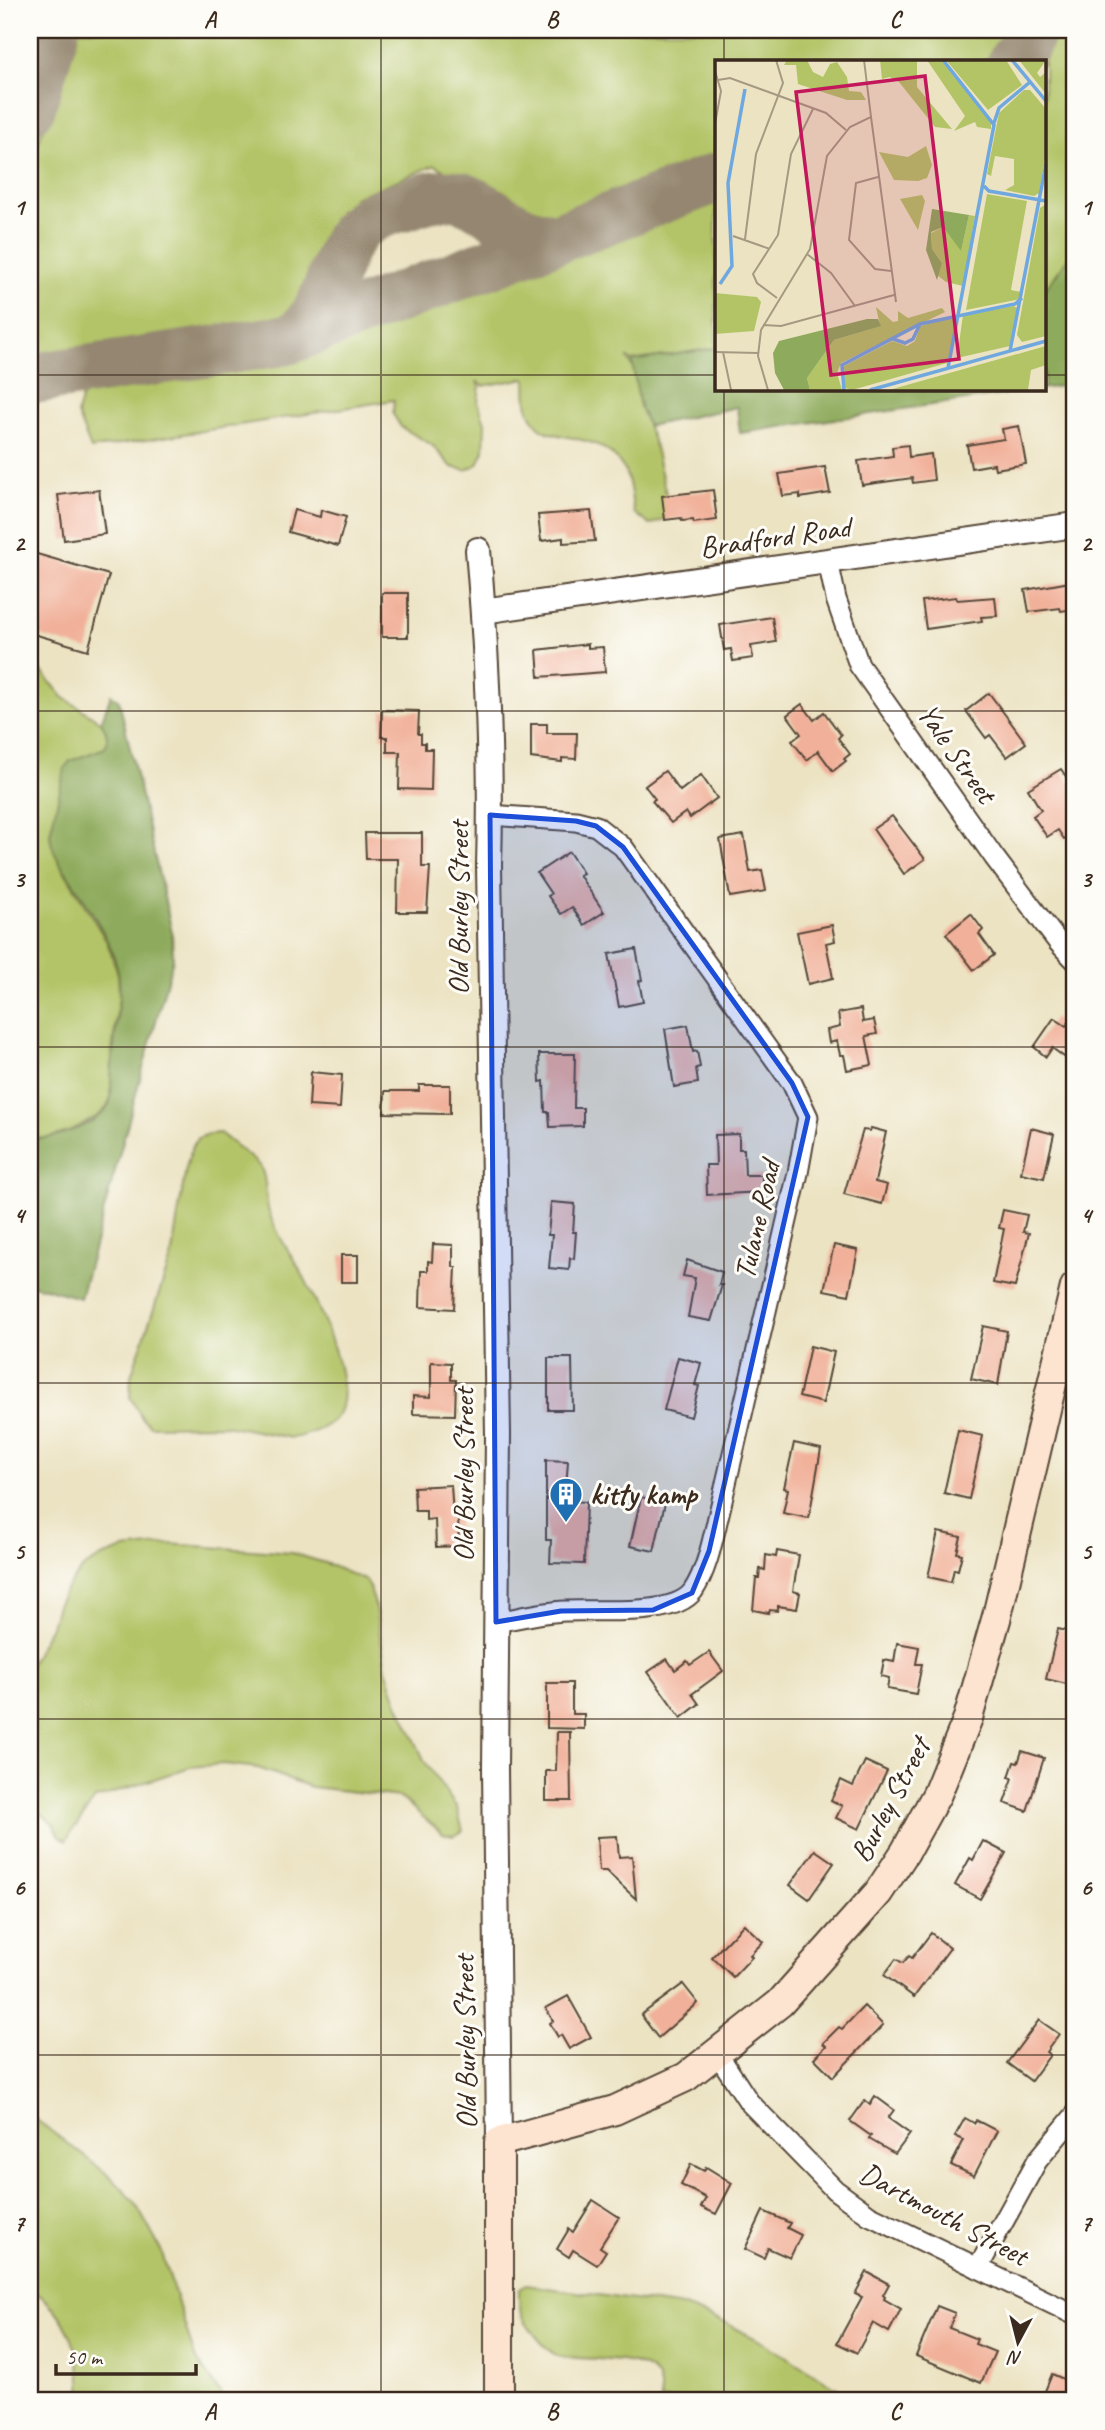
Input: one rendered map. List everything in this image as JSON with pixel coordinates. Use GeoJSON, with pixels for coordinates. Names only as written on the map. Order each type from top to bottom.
{"type":"FeatureCollection","features":[{"type":"Feature","properties":{"kind":"main road","name":"Burley Street"},"geometry":{"type":"LineString","coordinates":[[499,2142],[615,2110],[686,2077],[780,2003],[878,1893],[905,1852],[937,1794],[968,1718],[996,1616],[1075,1287]]}},
{"type":"Feature","properties":{"kind":"main road","name":"Old Burley Street"},"geometry":{"type":"LineString","coordinates":[[499,2142],[499,2400]]}},
{"type":"Feature","properties":{"kind":"street","name":"Bradford Road"},"geometry":{"type":"LineString","coordinates":[[483,611],[1075,525]]}},
{"type":"Feature","properties":{"kind":"street","name":"Old Burley Street"},"geometry":{"type":"LineString","coordinates":[[478,550],[487,659],[491,815],[489,866],[498,1434],[495,1768],[499,2142]]}},
{"type":"Feature","properties":{"kind":"street","name":"Yale Street"},"geometry":{"type":"LineString","coordinates":[[828,561],[836,599],[859,665],[994,857],[1058,942],[1075,960]]}},
{"type":"Feature","properties":{"kind":"street","name":"Tulane Road"},"geometry":{"type":"LineString","coordinates":[[491,815],[576,821],[596,826],[623,847],[792,1083],[808,1117],[801,1161],[722,1505],[709,1551],[692,1593],[676,1604],[653,1610],[562,1611],[496,1622]]}},
{"type":"Feature","properties":{"kind":"street","name":"Dartmouth Street"},"geometry":{"type":"LineString","coordinates":[[717,2053],[749,2102],[835,2190],[869,2215],[1075,2315]]}},
{"type":"Feature","properties":{"kind":"street"},"geometry":{"type":"LineString","coordinates":[[978,2268],[1037,2161],[1075,2115]]}},
{"type":"Feature","properties":{"kind":"highlighted area"},"geometry":{"type":"Polygon","coordinates":[[[490,815],[576,821],[596,826],[623,847],[792,1083],[808,1117],[709,1551],[692,1593],[653,1610],[561,1611],[496,1622],[490,815]]]}},
{"type":"Feature","properties":{"kind":"green space"},"geometry":{"type":"Polygon","coordinates":[[[72,30],[1015,30],[1002,49],[983,60],[715,60],[715,161],[551,223],[524,218],[435,165],[355,197],[310,306],[299,320],[30,367],[30,171],[72,30]]]}},
{"type":"Feature","properties":{"kind":"green space"},"geometry":{"type":"Polygon","coordinates":[[[1046,30],[1075,30],[1075,249],[1046,288],[1046,60],[1034,60],[1039,55],[1046,30]]]}},
{"type":"Feature","properties":{"kind":"green space"},"geometry":{"type":"Polygon","coordinates":[[[715,195],[715,348],[632,361],[627,357],[633,368],[640,407],[654,443],[669,507],[664,520],[650,525],[634,513],[627,477],[622,466],[605,449],[586,441],[545,431],[537,425],[528,406],[526,378],[483,386],[477,381],[480,386],[478,402],[485,423],[484,451],[478,464],[466,470],[452,467],[432,445],[401,427],[393,414],[394,400],[91,449],[77,414],[83,392],[291,356],[715,195]]]}},
{"type":"Feature","properties":{"kind":"green space"},"geometry":{"type":"Polygon","coordinates":[[[1075,249],[1075,384],[1046,388],[1046,288],[1075,249]]]}},
{"type":"Feature","properties":{"kind":"green space"},"geometry":{"type":"Polygon","coordinates":[[[715,348],[715,390],[1034,390],[740,433],[737,407],[648,426],[640,407],[632,361],[715,348]]]}},
{"type":"Feature","properties":{"kind":"green space"},"geometry":{"type":"Polygon","coordinates":[[[30,660],[63,697],[101,722],[106,730],[108,742],[105,748],[70,761],[60,864],[107,942],[118,974],[119,996],[112,1052],[111,1098],[107,1107],[99,1115],[69,1132],[47,1138],[30,1138],[30,660]]]}},
{"type":"Feature","properties":{"kind":"green space"},"geometry":{"type":"Polygon","coordinates":[[[111,695],[119,700],[172,932],[173,959],[80,1298],[30,1284],[30,1138],[60,1135],[82,1126],[101,1114],[110,1099],[119,993],[117,969],[99,924],[56,856],[50,834],[65,768],[70,761],[105,748],[107,735],[101,722],[111,695]]]}},
{"type":"Feature","properties":{"kind":"green space"},"geometry":{"type":"Polygon","coordinates":[[[220,1133],[261,1168],[270,1215],[302,1273],[334,1348],[342,1385],[342,1401],[338,1414],[324,1427],[304,1435],[291,1438],[225,1425],[150,1426],[130,1397],[131,1376],[171,1258],[192,1147],[198,1138],[220,1133]]]}},
{"type":"Feature","properties":{"kind":"green space"},"geometry":{"type":"Polygon","coordinates":[[[169,1544],[292,1553],[325,1563],[367,1581],[374,1601],[386,1669],[397,1701],[425,1762],[457,1808],[463,1831],[454,1836],[443,1834],[400,1797],[311,1787],[258,1768],[224,1764],[190,1767],[95,1799],[66,1840],[60,1836],[54,1825],[37,1810],[34,1800],[30,1766],[30,1664],[51,1626],[57,1605],[83,1568],[124,1549],[169,1544]]]}},
{"type":"Feature","properties":{"kind":"green space"},"geometry":{"type":"Polygon","coordinates":[[[30,2115],[110,2176],[134,2201],[161,2250],[195,2357],[225,2400],[81,2400],[80,2368],[71,2337],[54,2309],[30,2289],[30,2115]]]}},
{"type":"Feature","properties":{"kind":"green space"},"geometry":{"type":"Polygon","coordinates":[[[526,2285],[684,2307],[726,2323],[766,2344],[856,2400],[661,2400],[658,2379],[652,2371],[641,2366],[613,2360],[559,2356],[549,2350],[523,2317],[519,2290],[526,2285]]]}},
{"type":"Feature","properties":{"kind":"building"},"geometry":{"type":"Polygon","coordinates":[[[1019,426],[1026,464],[995,469],[994,464],[971,468],[967,445],[1004,439],[1002,429],[1019,426]]]}},
{"type":"Feature","properties":{"kind":"building"},"geometry":{"type":"Polygon","coordinates":[[[908,445],[909,457],[931,454],[934,480],[913,483],[912,478],[862,485],[858,461],[893,456],[892,447],[908,445]]]}},
{"type":"Feature","properties":{"kind":"building"},"geometry":{"type":"Polygon","coordinates":[[[825,467],[830,493],[800,498],[800,494],[783,496],[779,474],[825,467]]]}},
{"type":"Feature","properties":{"kind":"building"},"geometry":{"type":"Polygon","coordinates":[[[99,490],[105,534],[64,540],[58,495],[99,490]]]}},
{"type":"Feature","properties":{"kind":"building"},"geometry":{"type":"Polygon","coordinates":[[[713,490],[717,520],[694,523],[693,520],[682,521],[681,518],[665,520],[662,496],[713,490]]]}},
{"type":"Feature","properties":{"kind":"building"},"geometry":{"type":"Polygon","coordinates":[[[294,510],[320,517],[321,510],[346,517],[338,546],[288,532],[294,510]]]}},
{"type":"Feature","properties":{"kind":"building"},"geometry":{"type":"Polygon","coordinates":[[[591,511],[595,541],[563,543],[563,538],[541,541],[538,515],[591,511]]]}},
{"type":"Feature","properties":{"kind":"building"},"geometry":{"type":"Polygon","coordinates":[[[30,552],[109,575],[88,650],[30,633],[30,552]]]}},
{"type":"Feature","properties":{"kind":"building"},"geometry":{"type":"Polygon","coordinates":[[[1070,582],[1075,609],[1029,612],[1025,590],[1070,582]]]}},
{"type":"Feature","properties":{"kind":"building"},"geometry":{"type":"Polygon","coordinates":[[[382,593],[408,593],[408,637],[382,637],[382,593]]]}},
{"type":"Feature","properties":{"kind":"building"},"geometry":{"type":"Polygon","coordinates":[[[956,597],[957,600],[995,597],[997,616],[981,617],[982,621],[926,629],[922,601],[956,597]]]}},
{"type":"Feature","properties":{"kind":"building"},"geometry":{"type":"Polygon","coordinates":[[[772,617],[776,642],[751,646],[753,658],[733,661],[731,649],[724,650],[720,625],[772,617]]]}},
{"type":"Feature","properties":{"kind":"building"},"geometry":{"type":"Polygon","coordinates":[[[588,644],[588,648],[603,647],[605,672],[539,677],[537,650],[588,644]]]}},
{"type":"Feature","properties":{"kind":"building"},"geometry":{"type":"Polygon","coordinates":[[[989,693],[1026,743],[1007,757],[990,735],[986,738],[966,711],[989,693]]]}},
{"type":"Feature","properties":{"kind":"building"},"geometry":{"type":"Polygon","coordinates":[[[802,704],[814,720],[824,712],[841,735],[838,738],[850,754],[844,759],[846,761],[833,771],[818,751],[807,760],[792,741],[801,734],[787,715],[802,704]]]}},
{"type":"Feature","properties":{"kind":"building"},"geometry":{"type":"Polygon","coordinates":[[[382,710],[419,711],[418,734],[421,734],[421,743],[425,743],[425,749],[432,749],[431,790],[399,789],[400,752],[387,752],[387,737],[381,737],[382,710]]]}},
{"type":"Feature","properties":{"kind":"building"},"geometry":{"type":"Polygon","coordinates":[[[531,724],[547,724],[547,733],[577,733],[576,759],[562,758],[562,762],[531,758],[531,724]]]}},
{"type":"Feature","properties":{"kind":"building"},"geometry":{"type":"Polygon","coordinates":[[[1061,769],[1075,790],[1075,832],[1064,839],[1058,830],[1047,837],[1033,816],[1041,810],[1028,789],[1061,769]]]}},
{"type":"Feature","properties":{"kind":"building"},"geometry":{"type":"Polygon","coordinates":[[[665,771],[680,791],[701,775],[717,798],[690,818],[686,812],[671,823],[652,801],[655,799],[645,786],[665,771]]]}},
{"type":"Feature","properties":{"kind":"building"},"geometry":{"type":"Polygon","coordinates":[[[892,816],[925,859],[904,874],[873,829],[892,816]]]}},
{"type":"Feature","properties":{"kind":"building"},"geometry":{"type":"Polygon","coordinates":[[[365,833],[422,833],[422,867],[430,867],[427,912],[397,912],[398,859],[366,859],[365,833]]]}},
{"type":"Feature","properties":{"kind":"building"},"geometry":{"type":"Polygon","coordinates":[[[744,835],[750,872],[762,870],[766,891],[730,897],[720,839],[744,835]]]}},
{"type":"Feature","properties":{"kind":"building"},"geometry":{"type":"Polygon","coordinates":[[[569,852],[583,873],[579,875],[604,912],[584,925],[572,907],[561,914],[548,896],[551,894],[537,873],[569,852]]]}},
{"type":"Feature","properties":{"kind":"building"},"geometry":{"type":"Polygon","coordinates":[[[971,914],[983,930],[979,934],[994,955],[974,970],[946,934],[971,914]]]}},
{"type":"Feature","properties":{"kind":"building"},"geometry":{"type":"Polygon","coordinates":[[[832,925],[835,941],[826,943],[833,978],[808,984],[797,932],[832,925]]]}},
{"type":"Feature","properties":{"kind":"building"},"geometry":{"type":"Polygon","coordinates":[[[636,949],[643,1002],[619,1007],[609,954],[636,949]]]}},
{"type":"Feature","properties":{"kind":"building"},"geometry":{"type":"Polygon","coordinates":[[[861,1009],[863,1022],[874,1020],[877,1034],[866,1036],[872,1065],[847,1070],[837,1041],[829,1043],[827,1030],[840,1027],[838,1013],[861,1009]]]}},
{"type":"Feature","properties":{"kind":"building"},"geometry":{"type":"Polygon","coordinates":[[[1075,1014],[1075,1065],[1052,1048],[1046,1057],[1034,1047],[1054,1018],[1066,1026],[1075,1014]]]}},
{"type":"Feature","properties":{"kind":"building"},"geometry":{"type":"Polygon","coordinates":[[[688,1025],[693,1052],[697,1051],[700,1067],[696,1068],[698,1083],[674,1087],[665,1029],[688,1025]]]}},
{"type":"Feature","properties":{"kind":"building"},"geometry":{"type":"Polygon","coordinates":[[[539,1054],[575,1054],[574,1108],[583,1108],[583,1126],[550,1127],[549,1112],[545,1112],[544,1081],[540,1082],[539,1054]]]}},
{"type":"Feature","properties":{"kind":"building"},"geometry":{"type":"Polygon","coordinates":[[[311,1072],[342,1075],[340,1108],[309,1106],[311,1072]]]}},
{"type":"Feature","properties":{"kind":"building"},"geometry":{"type":"Polygon","coordinates":[[[419,1085],[450,1085],[450,1114],[384,1113],[385,1091],[419,1091],[419,1085]]]}},
{"type":"Feature","properties":{"kind":"building"},"geometry":{"type":"Polygon","coordinates":[[[871,1128],[886,1132],[875,1182],[887,1185],[882,1204],[844,1194],[863,1130],[870,1131],[871,1128]]]}},
{"type":"Feature","properties":{"kind":"building"},"geometry":{"type":"Polygon","coordinates":[[[1031,1128],[1054,1134],[1044,1178],[1021,1173],[1031,1128]]]}},
{"type":"Feature","properties":{"kind":"building"},"geometry":{"type":"Polygon","coordinates":[[[739,1134],[739,1149],[744,1149],[745,1175],[762,1175],[762,1192],[707,1195],[706,1165],[716,1165],[715,1135],[739,1134]]]}},
{"type":"Feature","properties":{"kind":"building"},"geometry":{"type":"Polygon","coordinates":[[[551,1202],[575,1204],[574,1259],[570,1258],[569,1270],[549,1268],[551,1202]]]}},
{"type":"Feature","properties":{"kind":"building"},"geometry":{"type":"Polygon","coordinates":[[[1003,1210],[1027,1215],[1023,1232],[1029,1233],[1015,1287],[993,1283],[1004,1229],[999,1228],[1003,1210]]]}},
{"type":"Feature","properties":{"kind":"building"},"geometry":{"type":"Polygon","coordinates":[[[433,1244],[453,1245],[453,1267],[456,1267],[454,1309],[420,1307],[421,1271],[428,1271],[428,1261],[432,1262],[433,1244]]]}},
{"type":"Feature","properties":{"kind":"building"},"geometry":{"type":"Polygon","coordinates":[[[834,1245],[858,1250],[849,1295],[824,1290],[834,1245]]]}},
{"type":"Feature","properties":{"kind":"building"},"geometry":{"type":"Polygon","coordinates":[[[341,1255],[358,1255],[358,1282],[341,1282],[341,1255]]]}},
{"type":"Feature","properties":{"kind":"building"},"geometry":{"type":"Polygon","coordinates":[[[687,1260],[722,1272],[719,1285],[722,1285],[711,1321],[688,1317],[695,1278],[683,1276],[687,1260]]]}},
{"type":"Feature","properties":{"kind":"building"},"geometry":{"type":"Polygon","coordinates":[[[983,1326],[1007,1331],[998,1385],[971,1379],[983,1326]]]}},
{"type":"Feature","properties":{"kind":"building"},"geometry":{"type":"Polygon","coordinates":[[[810,1346],[834,1352],[823,1403],[799,1397],[810,1346]]]}},
{"type":"Feature","properties":{"kind":"building"},"geometry":{"type":"Polygon","coordinates":[[[678,1357],[701,1363],[695,1385],[699,1386],[691,1417],[664,1410],[678,1357]]]}},
{"type":"Feature","properties":{"kind":"building"},"geometry":{"type":"Polygon","coordinates":[[[548,1358],[572,1358],[573,1410],[548,1410],[548,1358]]]}},
{"type":"Feature","properties":{"kind":"building"},"geometry":{"type":"Polygon","coordinates":[[[431,1362],[451,1363],[451,1380],[456,1380],[455,1415],[413,1414],[413,1396],[431,1397],[431,1362]]]}},
{"type":"Feature","properties":{"kind":"building"},"geometry":{"type":"Polygon","coordinates":[[[958,1430],[983,1436],[969,1499],[944,1493],[958,1430]]]}},
{"type":"Feature","properties":{"kind":"building"},"geometry":{"type":"Polygon","coordinates":[[[794,1443],[821,1449],[809,1518],[783,1513],[788,1489],[784,1488],[794,1443]]]}},
{"type":"Feature","properties":{"kind":"building","name":"kitty kamp"},"geometry":{"type":"Polygon","coordinates":[[[546,1460],[568,1461],[566,1488],[570,1489],[569,1501],[586,1502],[584,1564],[550,1563],[551,1540],[546,1540],[546,1460]]]}},
{"type":"Feature","properties":{"kind":"building"},"geometry":{"type":"Polygon","coordinates":[[[451,1485],[453,1515],[458,1514],[459,1546],[436,1547],[435,1519],[426,1520],[426,1511],[415,1511],[414,1487],[451,1485]]]}},
{"type":"Feature","properties":{"kind":"building"},"geometry":{"type":"Polygon","coordinates":[[[641,1497],[665,1503],[654,1551],[630,1546],[641,1497]]]}},
{"type":"Feature","properties":{"kind":"building"},"geometry":{"type":"Polygon","coordinates":[[[938,1532],[961,1537],[957,1553],[962,1554],[958,1570],[954,1569],[951,1582],[928,1577],[938,1532]]]}},
{"type":"Feature","properties":{"kind":"building"},"geometry":{"type":"Polygon","coordinates":[[[777,1551],[799,1555],[793,1591],[800,1593],[797,1609],[778,1606],[777,1611],[770,1610],[769,1613],[753,1610],[756,1578],[759,1578],[760,1569],[765,1570],[766,1555],[776,1557],[777,1551]]]}},
{"type":"Feature","properties":{"kind":"building"},"geometry":{"type":"Polygon","coordinates":[[[1058,1629],[1075,1633],[1075,1670],[1071,1685],[1046,1679],[1058,1629]]]}},
{"type":"Feature","properties":{"kind":"building"},"geometry":{"type":"Polygon","coordinates":[[[897,1643],[919,1647],[916,1664],[922,1664],[916,1694],[887,1689],[889,1678],[881,1676],[884,1660],[894,1662],[897,1643]]]}},
{"type":"Feature","properties":{"kind":"building"},"geometry":{"type":"Polygon","coordinates":[[[709,1652],[723,1671],[692,1694],[699,1704],[681,1718],[648,1672],[667,1659],[675,1670],[687,1661],[690,1665],[709,1652]]]}},
{"type":"Feature","properties":{"kind":"building"},"geometry":{"type":"Polygon","coordinates":[[[547,1683],[572,1683],[572,1714],[584,1714],[584,1729],[547,1728],[547,1683]]]}},
{"type":"Feature","properties":{"kind":"building"},"geometry":{"type":"Polygon","coordinates":[[[557,1732],[570,1732],[571,1801],[546,1801],[546,1771],[556,1771],[557,1732]]]}},
{"type":"Feature","properties":{"kind":"building"},"geometry":{"type":"Polygon","coordinates":[[[1022,1751],[1044,1758],[1027,1811],[1004,1803],[1013,1778],[1009,1777],[1014,1762],[1018,1763],[1022,1751]]]}},
{"type":"Feature","properties":{"kind":"building"},"geometry":{"type":"Polygon","coordinates":[[[865,1761],[887,1771],[859,1829],[836,1818],[842,1806],[831,1800],[841,1780],[853,1786],[865,1761]]]}},
{"type":"Feature","properties":{"kind":"building"},"geometry":{"type":"Polygon","coordinates":[[[617,1836],[619,1857],[632,1856],[636,1899],[606,1871],[599,1871],[597,1837],[617,1836]]]}},
{"type":"Feature","properties":{"kind":"building"},"geometry":{"type":"Polygon","coordinates":[[[983,1841],[1006,1853],[980,1899],[955,1885],[983,1841]]]}},
{"type":"Feature","properties":{"kind":"building"},"geometry":{"type":"Polygon","coordinates":[[[815,1850],[834,1863],[809,1899],[790,1885],[815,1850]]]}},
{"type":"Feature","properties":{"kind":"building"},"geometry":{"type":"Polygon","coordinates":[[[744,1924],[763,1942],[733,1977],[712,1957],[744,1924]]]}},
{"type":"Feature","properties":{"kind":"building"},"geometry":{"type":"Polygon","coordinates":[[[931,1933],[950,1948],[914,1997],[884,1975],[896,1959],[903,1963],[909,1956],[912,1958],[931,1933]]]}},
{"type":"Feature","properties":{"kind":"building"},"geometry":{"type":"Polygon","coordinates":[[[683,1984],[698,2003],[658,2038],[641,2015],[683,1984]]]}},
{"type":"Feature","properties":{"kind":"building"},"geometry":{"type":"Polygon","coordinates":[[[568,1996],[591,2037],[569,2049],[550,2023],[553,2021],[546,2008],[568,1996]]]}},
{"type":"Feature","properties":{"kind":"building"},"geometry":{"type":"Polygon","coordinates":[[[864,2006],[883,2025],[833,2077],[814,2058],[826,2046],[823,2043],[839,2027],[842,2029],[864,2006]]]}},
{"type":"Feature","properties":{"kind":"building"},"geometry":{"type":"Polygon","coordinates":[[[1039,2020],[1059,2034],[1046,2052],[1050,2055],[1031,2081],[1007,2063],[1039,2020]]]}},
{"type":"Feature","properties":{"kind":"building"},"geometry":{"type":"Polygon","coordinates":[[[875,2096],[894,2110],[888,2118],[910,2134],[895,2154],[869,2139],[871,2136],[850,2121],[865,2100],[870,2104],[875,2096]]]}},
{"type":"Feature","properties":{"kind":"building"},"geometry":{"type":"Polygon","coordinates":[[[965,2118],[974,2123],[976,2120],[997,2131],[974,2176],[951,2165],[964,2140],[955,2136],[965,2118]]]}},
{"type":"Feature","properties":{"kind":"building"},"geometry":{"type":"Polygon","coordinates":[[[691,2164],[704,2171],[706,2167],[732,2183],[716,2214],[701,2207],[706,2198],[681,2185],[691,2164]]]}},
{"type":"Feature","properties":{"kind":"building"},"geometry":{"type":"Polygon","coordinates":[[[593,2200],[619,2217],[600,2247],[606,2251],[597,2265],[573,2250],[569,2257],[557,2249],[569,2229],[573,2232],[593,2200]]]}},
{"type":"Feature","properties":{"kind":"building"},"geometry":{"type":"Polygon","coordinates":[[[763,2211],[790,2223],[787,2228],[801,2235],[790,2258],[768,2248],[764,2258],[745,2249],[763,2211]]]}},
{"type":"Feature","properties":{"kind":"building"},"geometry":{"type":"Polygon","coordinates":[[[867,2272],[889,2284],[883,2295],[884,2299],[901,2309],[889,2332],[873,2323],[857,2353],[837,2343],[862,2297],[855,2294],[867,2272]]]}},
{"type":"Feature","properties":{"kind":"building"},"geometry":{"type":"Polygon","coordinates":[[[937,2306],[955,2313],[949,2328],[977,2339],[975,2344],[995,2352],[981,2383],[916,2356],[937,2306]]]}},
{"type":"Feature","properties":{"kind":"building"},"geometry":{"type":"Polygon","coordinates":[[[1052,2374],[1075,2384],[1075,2400],[1052,2400],[1043,2396],[1052,2374]]]}},
{"type":"Feature","properties":{"kind":"taxiway"},"geometry":{"type":"LineString","coordinates":[[30,108],[54,30]]}},
{"type":"Feature","properties":{"kind":"taxiway"},"geometry":{"type":"LineString","coordinates":[[1014,60],[1024,47],[1031,30]]}},
{"type":"Feature","properties":{"kind":"taxiway"},"geometry":{"type":"LineString","coordinates":[[30,379],[286,340],[715,178]]}},
{"type":"Feature","properties":{"kind":"taxiway"},"geometry":{"type":"LineString","coordinates":[[298,336],[318,311],[350,237],[369,219],[384,212],[428,197],[461,197],[529,233],[558,238]]}},
{"type":"Feature","properties":{"kind":"place","name":"kitty kamp"},"geometry":{"type":"Point","coordinates":[566,1524]}}]}
